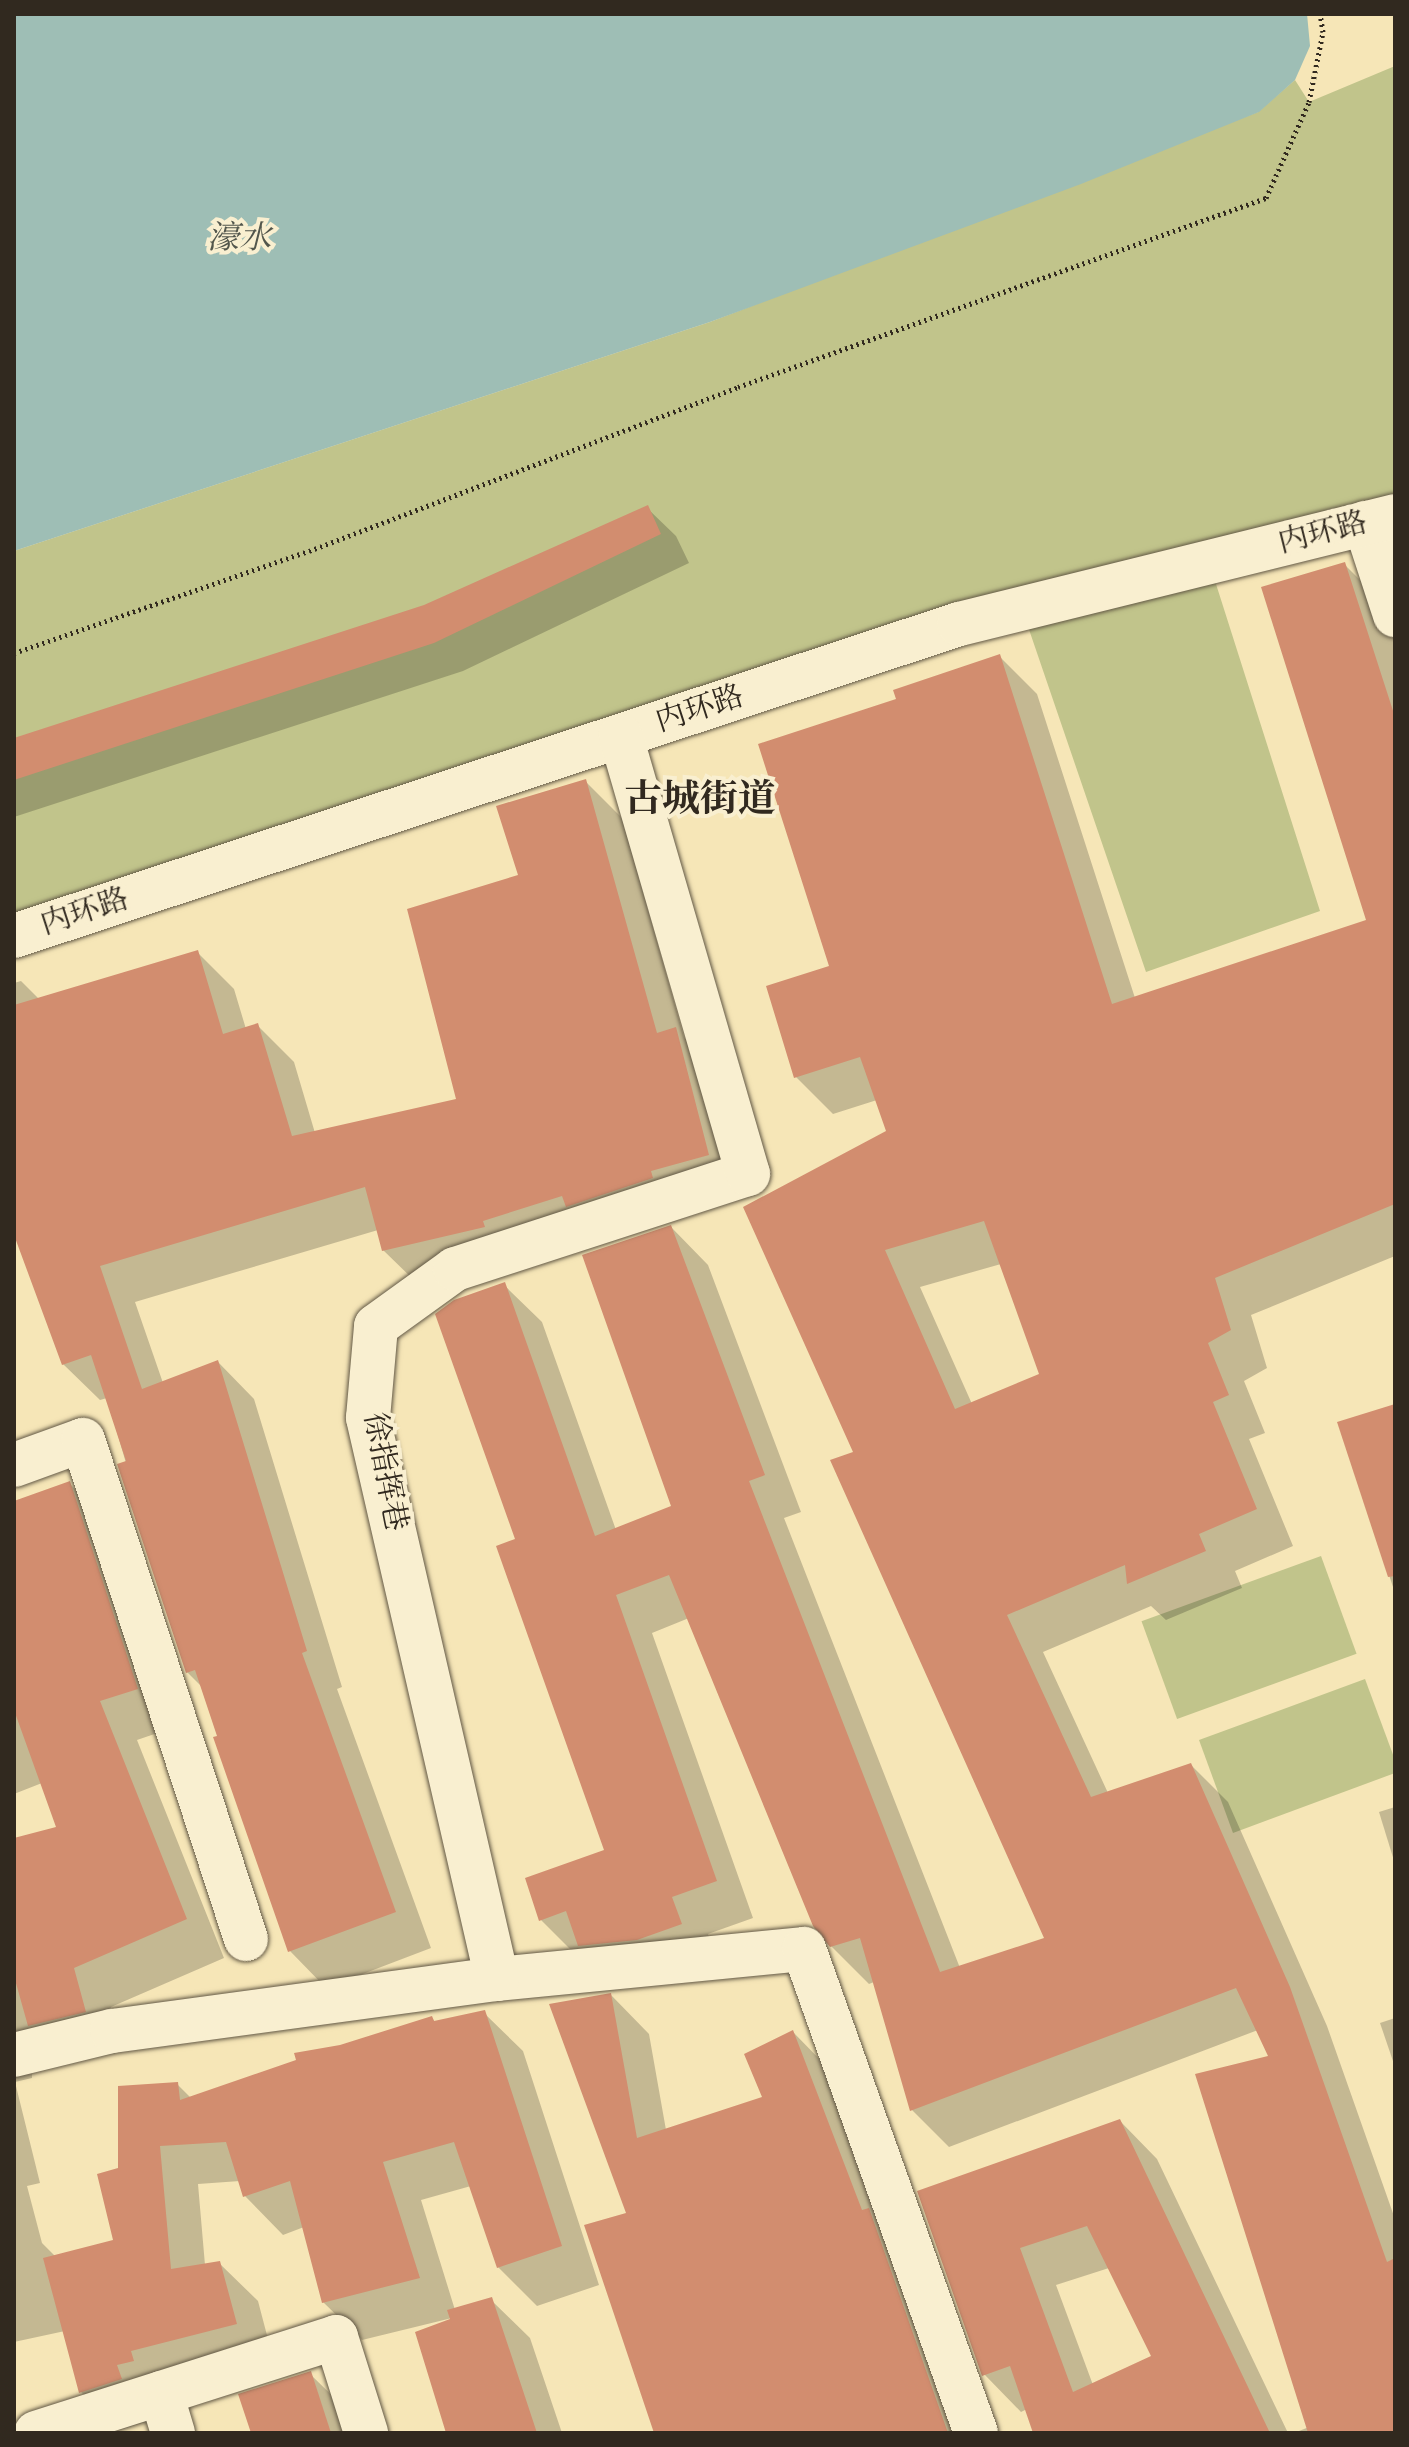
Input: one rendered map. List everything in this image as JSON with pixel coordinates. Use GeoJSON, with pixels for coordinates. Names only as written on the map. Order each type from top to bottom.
{"type":"FeatureCollection","features":[{"type":"Feature","properties":{"kind":"street"},"geometry":{"type":"LineString","coordinates":[[1380,520],[1395,615]]}},
{"type":"Feature","properties":{"kind":"street","name":"内环路"},"geometry":{"type":"LineString","coordinates":[[14,936],[959,624],[1380,520]]}},
{"type":"Feature","properties":{"kind":"street","name":"徐指挥巷"},"geometry":{"type":"LineString","coordinates":[[497,1979],[368,1418],[376,1326],[455,1269],[748,1174],[621,736]]}},
{"type":"Feature","properties":{"kind":"street"},"geometry":{"type":"LineString","coordinates":[[14,1465],[83,1440],[246,1939]]}},
{"type":"Feature","properties":{"kind":"street"},"geometry":{"type":"LineString","coordinates":[[14,2055],[112,2031],[497,1979],[804,1949],[976,2433]]}},
{"type":"Feature","properties":{"kind":"street"},"geometry":{"type":"LineString","coordinates":[[36,2433],[167,2413],[336,2337],[366,2433]]}},
{"type":"Feature","properties":{"kind":"path"},"geometry":{"type":"LineString","coordinates":[[14,653],[309,551],[738,387],[1266,198],[1309,102],[1323,32],[1320,14]]}},
{"type":"Feature","properties":{"kind":"green space"},"geometry":{"type":"Polygon","coordinates":[[[1395,66],[1395,516],[1209,562],[1320,911],[1146,972],[1022,609],[14,936],[14,551],[710,322],[1258,112],[1295,80],[1309,102],[1395,66]]]}},
{"type":"Feature","properties":{"kind":"green space"},"geometry":{"type":"Polygon","coordinates":[[[1321,1556],[1357,1654],[1177,1719],[1142,1621],[1321,1556]]]}},
{"type":"Feature","properties":{"kind":"green space"},"geometry":{"type":"Polygon","coordinates":[[[1365,1679],[1395,1760],[1395,1773],[1233,1833],[1199,1740],[1365,1679]]]}},
{"type":"Feature","properties":{"kind":"water","name":"濠水"},"geometry":{"type":"Polygon","coordinates":[[[14,14],[1307,14],[1310,46],[1295,80],[1259,112],[1081,184],[710,322],[14,551],[14,14]]]}},
{"type":"Feature","properties":{"kind":"building"},"geometry":{"type":"Polygon","coordinates":[[[648,505],[661,534],[434,643],[14,780],[14,738],[424,605],[648,505]]]}},
{"type":"Feature","properties":{"kind":"building"},"geometry":{"type":"Polygon","coordinates":[[[1345,562],[1395,717],[1395,1204],[1215,1278],[1231,1330],[1208,1343],[1229,1395],[1213,1402],[1257,1509],[1199,1534],[1206,1551],[1127,1584],[1125,1565],[1007,1615],[1091,1797],[1191,1763],[1290,1987],[1387,2262],[1395,2258],[1395,2433],[1308,2433],[1195,2074],[1268,2056],[1236,1988],[910,2111],[860,1938],[830,1947],[813,1926],[669,1575],[616,1595],[717,1881],[672,1897],[682,1924],[637,1940],[578,1946],[566,1911],[539,1921],[525,1878],[604,1850],[496,1546],[515,1539],[435,1314],[454,1300],[505,1282],[595,1536],[671,1506],[582,1255],[671,1225],[765,1475],[749,1481],[940,1972],[1044,1938],[830,1460],[853,1452],[743,1207],[886,1131],[860,1057],[794,1078],[766,986],[829,966],[758,744],[896,699],[893,690],[1000,654],[1112,1004],[1366,920],[1261,587],[1345,562]],[[984,1221],[885,1250],[955,1409],[1039,1374],[984,1221]]]}},
{"type":"Feature","properties":{"kind":"building"},"geometry":{"type":"Polygon","coordinates":[[[586,779],[657,1033],[676,1027],[709,1155],[651,1171],[653,1178],[566,1207],[562,1196],[483,1221],[485,1227],[382,1251],[365,1187],[100,1266],[142,1389],[218,1360],[307,1651],[302,1653],[396,1912],[288,1952],[213,1737],[217,1736],[195,1670],[186,1673],[117,1464],[126,1461],[91,1355],[62,1365],[14,1235],[14,1005],[198,950],[223,1034],[258,1023],[292,1136],[456,1099],[407,909],[518,875],[496,806],[586,779]]]}},
{"type":"Feature","properties":{"kind":"building"},"geometry":{"type":"Polygon","coordinates":[[[1395,1404],[1395,1576],[1388,1577],[1337,1422],[1395,1404]]]}},
{"type":"Feature","properties":{"kind":"building"},"geometry":{"type":"Polygon","coordinates":[[[70,1481],[138,1689],[100,1701],[187,1919],[74,1968],[86,2012],[28,2026],[14,1976],[14,1838],[56,1827],[14,1710],[14,1501],[70,1481]]]}},
{"type":"Feature","properties":{"kind":"building"},"geometry":{"type":"Polygon","coordinates":[[[611,1993],[637,2138],[762,2097],[744,2054],[793,2030],[862,2210],[869,2208],[948,2433],[654,2433],[584,2225],[626,2213],[549,2004],[611,1993]]]}},
{"type":"Feature","properties":{"kind":"building"},"geometry":{"type":"Polygon","coordinates":[[[485,2010],[562,2246],[497,2268],[454,2142],[383,2162],[420,2278],[322,2303],[290,2181],[243,2197],[226,2142],[160,2146],[171,2269],[220,2261],[237,2324],[131,2351],[134,2361],[117,2365],[122,2379],[79,2393],[43,2258],[113,2240],[97,2174],[118,2168],[118,2086],[178,2082],[180,2100],[296,2060],[294,2053],[340,2045],[432,2016],[434,2021],[485,2010]]]}},
{"type":"Feature","properties":{"kind":"building"},"geometry":{"type":"Polygon","coordinates":[[[1120,2119],[1270,2433],[1033,2433],[1010,2366],[982,2376],[917,2191],[1120,2119]],[[1087,2226],[1020,2248],[1073,2392],[1151,2356],[1087,2226]]]}},
{"type":"Feature","properties":{"kind":"building"},"geometry":{"type":"Polygon","coordinates":[[[492,2297],[537,2433],[446,2433],[415,2332],[450,2319],[447,2310],[492,2297]]]}},
{"type":"Feature","properties":{"kind":"building"},"geometry":{"type":"Polygon","coordinates":[[[311,2371],[331,2433],[251,2433],[238,2394],[311,2371]]]}},
{"type":"Feature","properties":{"kind":"district","name":"古城街道"},"geometry":{"type":"Point","coordinates":[700,801]}}]}
